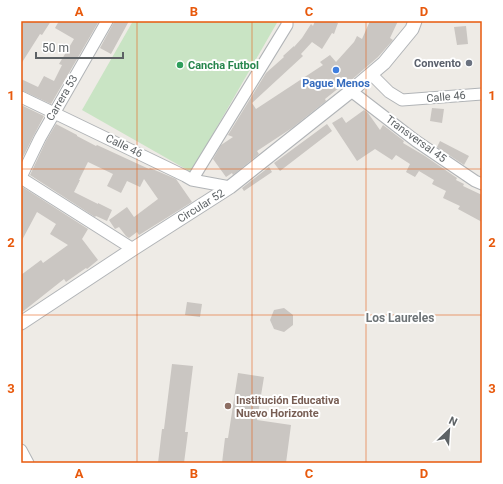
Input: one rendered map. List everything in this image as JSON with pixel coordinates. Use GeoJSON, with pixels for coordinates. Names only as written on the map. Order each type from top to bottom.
{"type":"FeatureCollection","features":[{"type":"Feature","properties":{"kind":"street","name":"Carrera 53"},"geometry":{"type":"LineString","coordinates":[[21,177],[54,112],[107,21]]}},
{"type":"Feature","properties":{"kind":"street"},"geometry":{"type":"LineString","coordinates":[[192,180],[287,25],[287,21]]}},
{"type":"Feature","properties":{"kind":"street","name":"Circular 52"},"geometry":{"type":"LineString","coordinates":[[21,323],[133,249],[230,188],[372,74],[384,63],[412,29],[415,21]]}},
{"type":"Feature","properties":{"kind":"street","name":"Calle 46"},"geometry":{"type":"LineString","coordinates":[[372,74],[389,92],[402,100],[482,94]]}},
{"type":"Feature","properties":{"kind":"street","name":"Transversal 45"},"geometry":{"type":"LineString","coordinates":[[351,91],[416,141],[482,184]]}},
{"type":"Feature","properties":{"kind":"street","name":"Calle 46"},"geometry":{"type":"LineString","coordinates":[[21,97],[192,180],[230,188]]}},
{"type":"Feature","properties":{"kind":"street"},"geometry":{"type":"LineString","coordinates":[[21,177],[133,249]]}},
{"type":"Feature","properties":{"kind":"street"},"geometry":{"type":"LineString","coordinates":[[21,450],[28,463]]}},
{"type":"Feature","properties":{"kind":"green space","name":"Cancha Futbol"},"geometry":{"type":"Polygon","coordinates":[[[133,21],[278,21],[191,172],[82,110],[133,21]]]}},
{"type":"Feature","properties":{"kind":"building"},"geometry":{"type":"Polygon","coordinates":[[[21,21],[51,21],[42,35],[40,34],[21,64],[21,21]]]}},
{"type":"Feature","properties":{"kind":"building"},"geometry":{"type":"Polygon","coordinates":[[[59,21],[99,21],[51,104],[21,90],[21,79],[38,87],[44,76],[54,81],[62,65],[59,64],[74,39],[55,28],[59,21]]]}},
{"type":"Feature","properties":{"kind":"building"},"geometry":{"type":"Polygon","coordinates":[[[114,21],[129,21],[111,54],[100,48],[114,21]]]}},
{"type":"Feature","properties":{"kind":"building"},"geometry":{"type":"Polygon","coordinates":[[[315,21],[333,21],[338,23],[334,34],[332,33],[322,49],[312,42],[301,54],[303,56],[252,103],[256,109],[323,65],[320,62],[330,55],[336,62],[354,42],[357,36],[362,39],[370,21],[398,21],[390,38],[393,40],[378,57],[341,89],[340,87],[325,99],[326,101],[292,128],[257,151],[259,154],[233,175],[232,173],[226,177],[213,159],[221,145],[233,137],[228,135],[266,73],[294,47],[311,24],[313,26],[315,21]]]}},
{"type":"Feature","properties":{"kind":"building"},"geometry":{"type":"Polygon","coordinates":[[[466,26],[468,44],[457,45],[454,27],[466,26]]]}},
{"type":"Feature","properties":{"kind":"building"},"geometry":{"type":"Polygon","coordinates":[[[21,105],[44,116],[21,161],[21,105]]]}},
{"type":"Feature","properties":{"kind":"building"},"geometry":{"type":"Polygon","coordinates":[[[432,108],[444,109],[442,123],[430,121],[432,108]]]}},
{"type":"Feature","properties":{"kind":"building"},"geometry":{"type":"Polygon","coordinates":[[[364,110],[368,113],[380,130],[383,125],[404,141],[403,143],[457,178],[456,180],[464,184],[463,186],[482,195],[482,222],[458,209],[460,206],[443,198],[446,191],[432,184],[434,180],[419,171],[415,177],[406,172],[410,164],[396,155],[392,160],[375,149],[357,161],[332,123],[342,117],[346,123],[364,110]]]}},
{"type":"Feature","properties":{"kind":"building"},"geometry":{"type":"Polygon","coordinates":[[[56,124],[96,146],[97,145],[149,169],[150,168],[176,179],[192,202],[139,235],[137,232],[129,238],[119,227],[115,229],[109,220],[127,207],[134,217],[158,199],[144,179],[140,187],[127,181],[121,193],[107,186],[113,174],[88,162],[74,192],[112,210],[107,221],[96,216],[95,217],[30,175],[56,124]]]}},
{"type":"Feature","properties":{"kind":"building"},"geometry":{"type":"Polygon","coordinates":[[[327,124],[332,131],[280,171],[274,163],[327,124]]]}},
{"type":"Feature","properties":{"kind":"building"},"geometry":{"type":"Polygon","coordinates":[[[440,141],[469,156],[464,165],[437,147],[440,141]]]}},
{"type":"Feature","properties":{"kind":"building"},"geometry":{"type":"Polygon","coordinates":[[[269,167],[272,172],[244,191],[242,188],[269,167]]]}},
{"type":"Feature","properties":{"kind":"building"},"geometry":{"type":"Polygon","coordinates":[[[21,186],[88,229],[82,239],[98,260],[66,282],[64,279],[21,313],[21,275],[41,260],[43,263],[68,245],[50,234],[56,224],[37,212],[21,242],[21,186]]]}},
{"type":"Feature","properties":{"kind":"building"},"geometry":{"type":"Polygon","coordinates":[[[187,302],[202,304],[200,317],[185,315],[187,302]]]}},
{"type":"Feature","properties":{"kind":"building"},"geometry":{"type":"Polygon","coordinates":[[[284,308],[293,315],[293,325],[284,332],[274,329],[270,320],[274,310],[284,308]]]}},
{"type":"Feature","properties":{"kind":"building"},"geometry":{"type":"Polygon","coordinates":[[[172,364],[193,366],[185,432],[188,432],[184,463],[158,463],[162,429],[164,429],[172,364]]]}},
{"type":"Feature","properties":{"kind":"building"},"geometry":{"type":"Polygon","coordinates":[[[238,373],[264,377],[257,420],[291,425],[286,463],[222,463],[225,438],[228,438],[238,373]]]}},
{"type":"Feature","properties":{"kind":"place","name":"Convento"},"geometry":{"type":"Point","coordinates":[469,63]}},
{"type":"Feature","properties":{"kind":"place","name":"Cancha Futbol"},"geometry":{"type":"Point","coordinates":[180,65]}},
{"type":"Feature","properties":{"kind":"place","name":"Pague Menos"},"geometry":{"type":"Point","coordinates":[336,70]}},
{"type":"Feature","properties":{"kind":"place","name":"Institución Educativa Nuevo Horizonte"},"geometry":{"type":"Point","coordinates":[228,406]}},
{"type":"Feature","properties":{"kind":"district","name":"Los Laureles"},"geometry":{"type":"Point","coordinates":[400,318]}}]}
